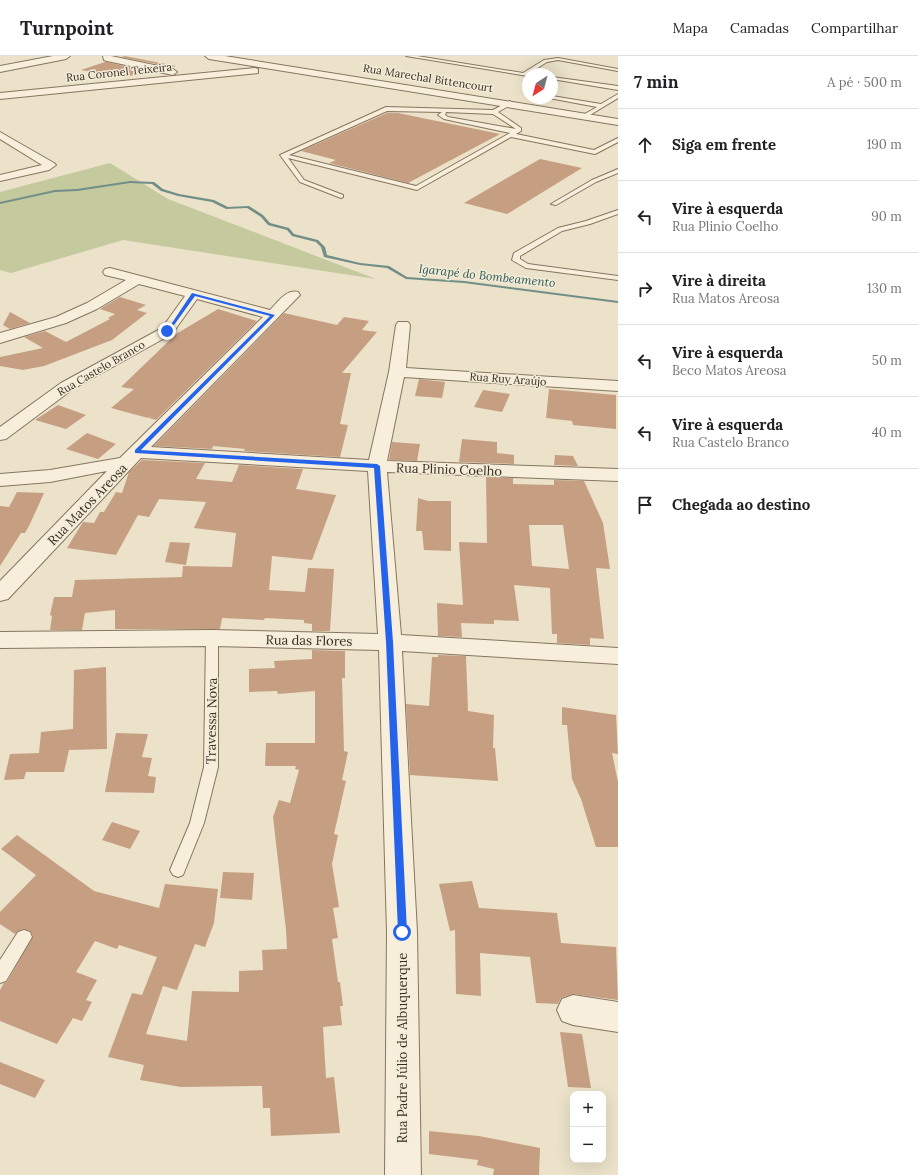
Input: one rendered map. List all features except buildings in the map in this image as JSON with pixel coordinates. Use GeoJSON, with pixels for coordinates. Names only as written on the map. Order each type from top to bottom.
{"type":"FeatureCollection","features":[{"type":"Feature","properties":{"kind":"street"},"geometry":{"type":"LineString","coordinates":[[0,69],[66,56]]}},
{"type":"Feature","properties":{"kind":"street"},"geometry":{"type":"LineString","coordinates":[[107,56],[107,58],[175,72]]}},
{"type":"Feature","properties":{"kind":"street","name":"Rua Marechal Bittencourt"},"geometry":{"type":"LineString","coordinates":[[209,56],[234,62],[249,61],[288,67],[618,122]]}},
{"type":"Feature","properties":{"kind":"street"},"geometry":{"type":"LineString","coordinates":[[249,61],[280,58]]}},
{"type":"Feature","properties":{"kind":"street"},"geometry":{"type":"LineString","coordinates":[[46,83],[55,84],[72,81],[175,72],[214,67],[234,62],[262,63]]}},
{"type":"Feature","properties":{"kind":"street","name":"Rua Coronel Teixeira"},"geometry":{"type":"LineString","coordinates":[[0,96],[288,67]]}},
{"type":"Feature","properties":{"kind":"street"},"geometry":{"type":"LineString","coordinates":[[0,135],[50,165],[45,168],[0,178]]}},
{"type":"Feature","properties":{"kind":"street"},"geometry":{"type":"LineString","coordinates":[[110,272],[273,315]]}},
{"type":"Feature","properties":{"kind":"street"},"geometry":{"type":"LineString","coordinates":[[0,338],[61,320],[92,306],[138,279]]}},
{"type":"Feature","properties":{"kind":"street","name":"Rua Castelo Branco"},"geometry":{"type":"LineString","coordinates":[[0,435],[67,386],[167,331],[194,294]]}},
{"type":"Feature","properties":{"kind":"street","name":"Rua Matos Areosa"},"geometry":{"type":"LineString","coordinates":[[0,594],[132,457],[293,295]]}},
{"type":"Feature","properties":{"kind":"street","name":"Rua Padre Júlio de Albuquerque"},"geometry":{"type":"LineString","coordinates":[[402,1175],[402,932],[390,642],[377,466],[398,372],[403,325]]}},
{"type":"Feature","properties":{"kind":"street","name":"Rua Ruy Araújo"},"geometry":{"type":"LineString","coordinates":[[398,372],[618,386]]}},
{"type":"Feature","properties":{"kind":"street","name":"Rua Plinio Coelho"},"geometry":{"type":"LineString","coordinates":[[0,480],[50,476],[132,457],[618,475]]}},
{"type":"Feature","properties":{"kind":"street","name":"Rua das Flores"},"geometry":{"type":"LineString","coordinates":[[0,640],[212,638],[390,642],[618,656]]}},
{"type":"Feature","properties":{"kind":"street"},"geometry":{"type":"LineString","coordinates":[[574,1010],[618,1017]]}},
{"type":"Feature","properties":{"kind":"lane"},"geometry":{"type":"LineString","coordinates":[[408,56],[522,73]]}},
{"type":"Feature","properties":{"kind":"lane"},"geometry":{"type":"LineString","coordinates":[[535,68],[546,61],[566,60],[618,70]]}},
{"type":"Feature","properties":{"kind":"lane"},"geometry":{"type":"LineString","coordinates":[[598,75],[608,68]]}},
{"type":"Feature","properties":{"kind":"lane"},"geometry":{"type":"LineString","coordinates":[[587,82],[593,78]]}},
{"type":"Feature","properties":{"kind":"lane"},"geometry":{"type":"LineString","coordinates":[[558,79],[587,82],[618,88]]}},
{"type":"Feature","properties":{"kind":"lane"},"geometry":{"type":"LineString","coordinates":[[558,82],[562,80]]}},
{"type":"Feature","properties":{"kind":"lane"},"geometry":{"type":"LineString","coordinates":[[587,82],[613,80]]}},
{"type":"Feature","properties":{"kind":"lane"},"geometry":{"type":"LineString","coordinates":[[585,116],[618,96]]}},
{"type":"Feature","properties":{"kind":"lane"},"geometry":{"type":"LineString","coordinates":[[558,99],[618,104]]}},
{"type":"Feature","properties":{"kind":"lane"},"geometry":{"type":"LineString","coordinates":[[283,155],[386,109],[494,112],[510,103]]}},
{"type":"Feature","properties":{"kind":"lane"},"geometry":{"type":"LineString","coordinates":[[449,111],[441,115],[446,118],[595,152],[618,140]]}},
{"type":"Feature","properties":{"kind":"lane"},"geometry":{"type":"LineString","coordinates":[[283,155],[417,188],[513,134],[519,129],[494,112]]}},
{"type":"Feature","properties":{"kind":"lane"},"geometry":{"type":"LineString","coordinates":[[283,155],[302,181],[341,196]]}},
{"type":"Feature","properties":{"kind":"lane"},"geometry":{"type":"LineString","coordinates":[[554,204],[594,181],[618,171]]}},
{"type":"Feature","properties":{"kind":"lane"},"geometry":{"type":"LineString","coordinates":[[618,212],[588,223],[560,229],[517,255],[516,260],[526,266],[618,278]]}},
{"type":"Feature","properties":{"kind":"lane","name":"Travessa Nova"},"geometry":{"type":"LineString","coordinates":[[178,870],[197,823],[211,767],[212,638]]}},
{"type":"Feature","properties":{"kind":"lane"},"geometry":{"type":"LineString","coordinates":[[0,974],[24,937]]}},
{"type":"Feature","properties":{"kind":"green space"},"geometry":{"type":"Polygon","coordinates":[[[110,163],[168,199],[376,279],[123,240],[11,273],[0,270],[0,192],[110,163]]]}},
{"type":"Feature","properties":{"kind":"waterway","name":"Igarapé do Bombeamento"},"geometry":{"type":"LineString","coordinates":[[0,203],[55,191],[77,190],[130,182],[153,183],[162,190],[178,195],[213,201],[227,208],[248,207],[262,216],[269,224],[288,229],[293,235],[317,241],[323,247],[325,256],[360,264],[388,267],[406,278],[464,282],[618,302]]}},
{"type":"Feature","properties":{"kind":"route"},"geometry":{"type":"LineString","coordinates":[[167,331],[194,294],[273,315],[137,452],[377,466],[390,642],[402,932]]}}]}
